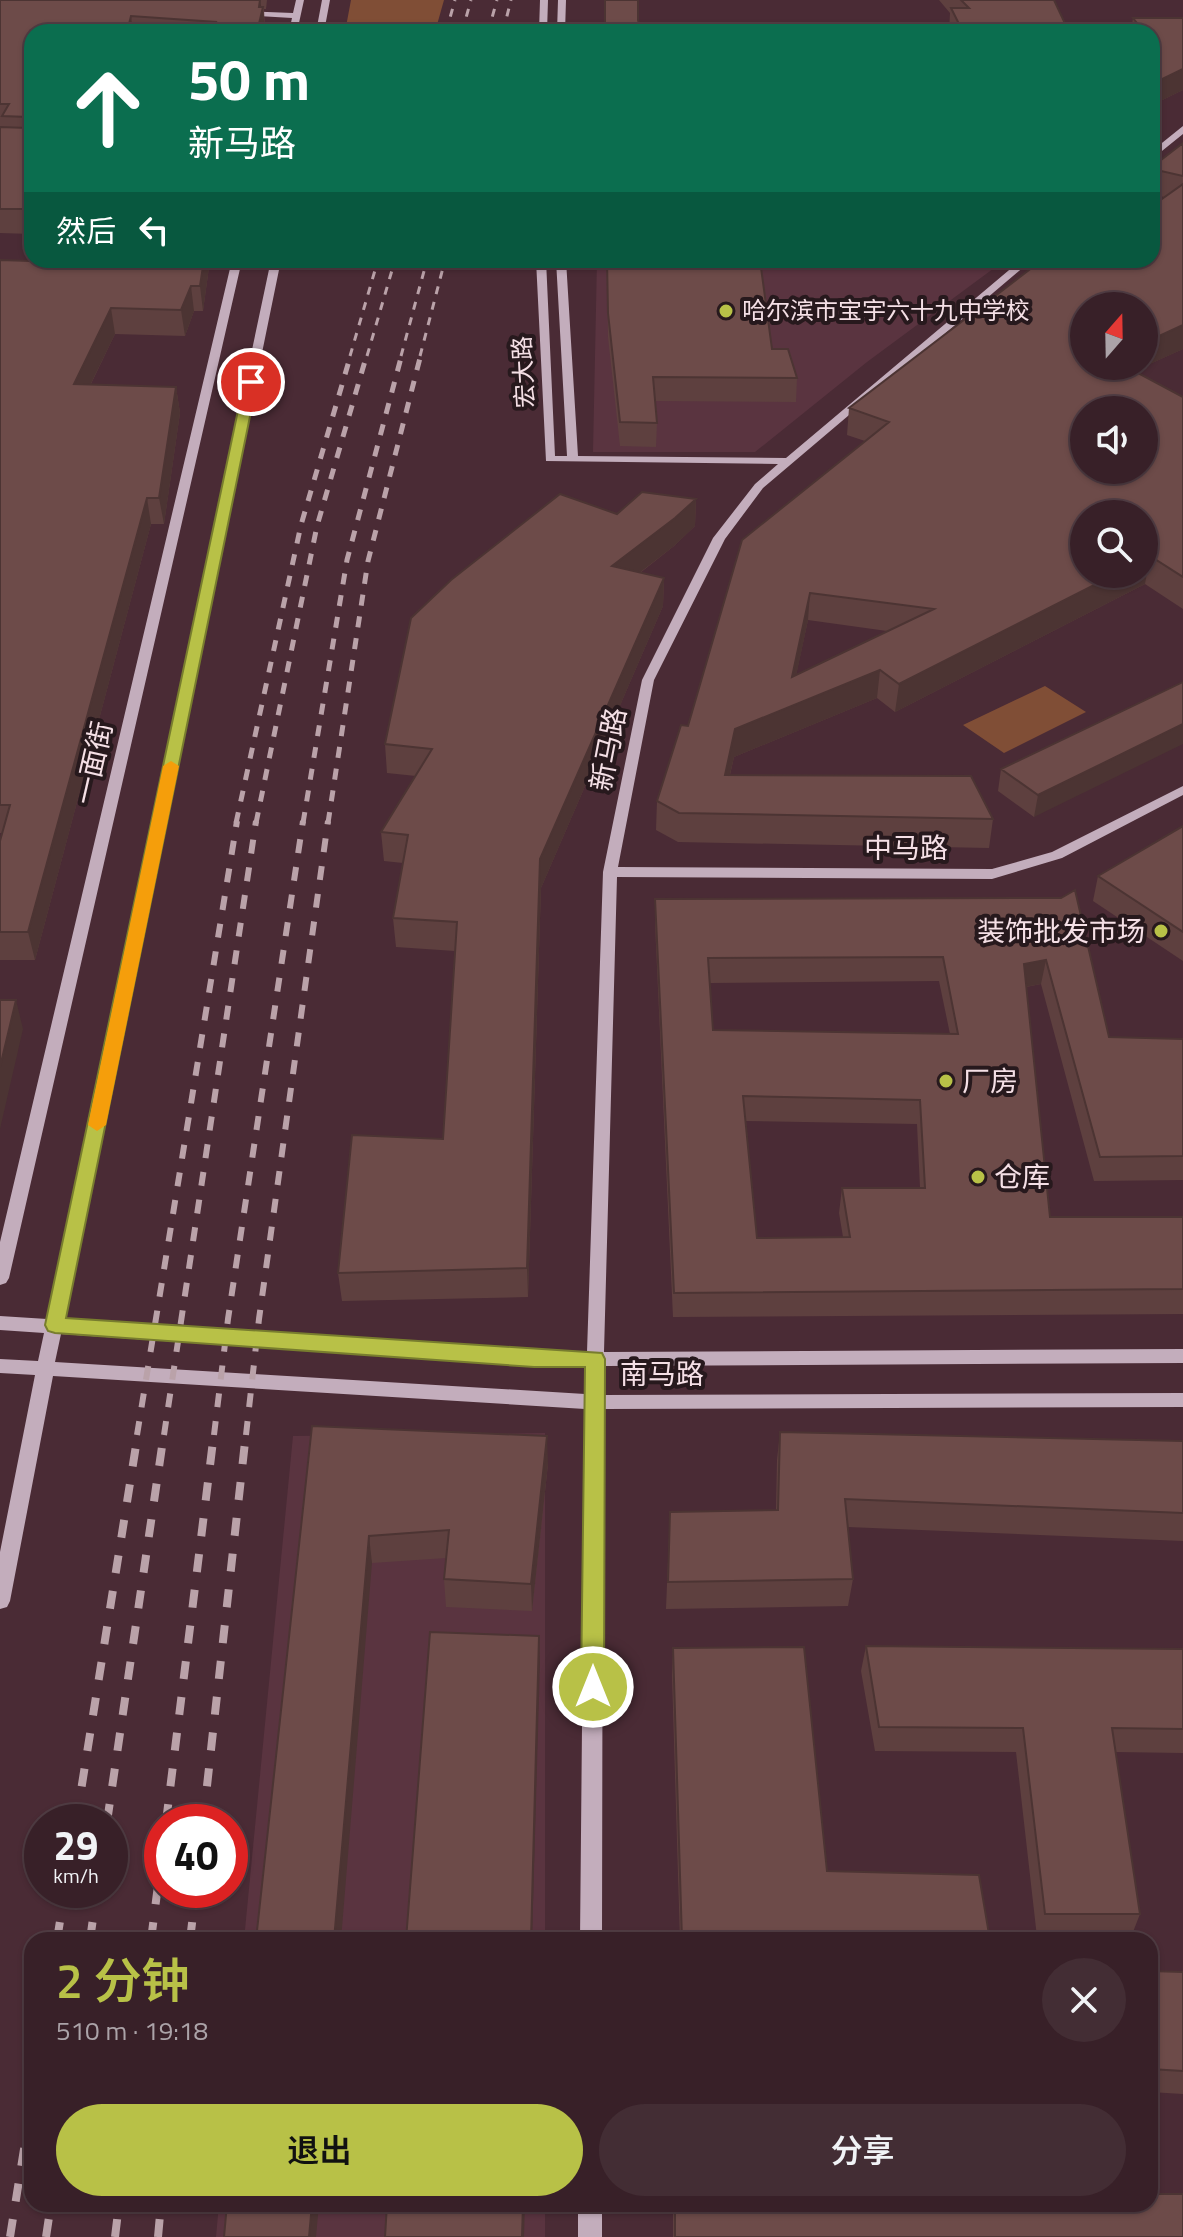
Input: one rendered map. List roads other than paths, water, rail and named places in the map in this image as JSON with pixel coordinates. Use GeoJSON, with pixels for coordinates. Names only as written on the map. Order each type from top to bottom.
{"type":"FeatureCollection","features":[{"type":"Feature","properties":{"kind":"main road"},"geometry":{"type":"LineString","coordinates":[[295,24],[300,0]]}},
{"type":"Feature","properties":{"kind":"main road"},"geometry":{"type":"LineString","coordinates":[[322,24],[326,0]]}},
{"type":"Feature","properties":{"kind":"main road"},"geometry":{"type":"LineString","coordinates":[[543,24],[544,0]]}},
{"type":"Feature","properties":{"kind":"main road"},"geometry":{"type":"LineString","coordinates":[[561,24],[562,0]]}},
{"type":"Feature","properties":{"kind":"main road"},"geometry":{"type":"LineString","coordinates":[[234,13],[297,16]]}},
{"type":"Feature","properties":{"kind":"main road"},"geometry":{"type":"LineString","coordinates":[[1160,148],[1183,129]]}},
{"type":"Feature","properties":{"kind":"main road","name":"一面街"},"geometry":{"type":"LineString","coordinates":[[0,1278],[235,268]]}},
{"type":"Feature","properties":{"kind":"main road"},"geometry":{"type":"LineString","coordinates":[[0,1601],[45,1369],[274,268]]}},
{"type":"Feature","properties":{"kind":"main road","name":"宏大路"},"geometry":{"type":"LineString","coordinates":[[541,268],[550,459],[573,460],[561,268]]}},
{"type":"Feature","properties":{"kind":"main road","name":"新马路"},"geometry":{"type":"LineString","coordinates":[[591,1932],[594,1402],[610,872],[648,680],[719,538],[759,486],[1018,268]]}},
{"type":"Feature","properties":{"kind":"main road"},"geometry":{"type":"LineString","coordinates":[[573,460],[789,461]]}},
{"type":"Feature","properties":{"kind":"main road","name":"中马路"},"geometry":{"type":"LineString","coordinates":[[610,872],[992,874],[1057,855],[1183,790]]}},
{"type":"Feature","properties":{"kind":"main road","name":"南马路"},"geometry":{"type":"LineString","coordinates":[[0,1323],[534,1359],[1183,1356]]}},
{"type":"Feature","properties":{"kind":"main road","name":"南马路"},"geometry":{"type":"LineString","coordinates":[[0,1366],[594,1402],[1183,1400]]}},
{"type":"Feature","properties":{"kind":"main road"},"geometry":{"type":"LineString","coordinates":[[590,2212],[590,2237]]}},
{"type":"Feature","properties":{"kind":"railway"},"geometry":{"type":"LineString","coordinates":[[448,24],[455,0]]}},
{"type":"Feature","properties":{"kind":"railway"},"geometry":{"type":"LineString","coordinates":[[464,24],[471,0]]}},
{"type":"Feature","properties":{"kind":"railway"},"geometry":{"type":"LineString","coordinates":[[490,24],[497,0]]}},
{"type":"Feature","properties":{"kind":"railway"},"geometry":{"type":"LineString","coordinates":[[505,24],[511,0]]}},
{"type":"Feature","properties":{"kind":"railway"},"geometry":{"type":"LineString","coordinates":[[350,356],[376,268]]}},
{"type":"Feature","properties":{"kind":"railway"},"geometry":{"type":"LineString","coordinates":[[367,356],[393,268]]}},
{"type":"Feature","properties":{"kind":"railway"},"geometry":{"type":"LineString","coordinates":[[401,356],[425,268]]}},
{"type":"Feature","properties":{"kind":"railway"},"geometry":{"type":"LineString","coordinates":[[420,356],[443,268]]}},
{"type":"Feature","properties":{"kind":"railway"},"geometry":{"type":"LineString","coordinates":[[236,823],[301,525],[351,354]]}},
{"type":"Feature","properties":{"kind":"railway"},"geometry":{"type":"LineString","coordinates":[[256,823],[317,526],[367,354]]}},
{"type":"Feature","properties":{"kind":"railway"},"geometry":{"type":"LineString","coordinates":[[303,823],[347,560],[402,354]]}},
{"type":"Feature","properties":{"kind":"railway"},"geometry":{"type":"LineString","coordinates":[[328,823],[368,561],[421,354]]}},
{"type":"Feature","properties":{"kind":"railway"},"geometry":{"type":"LineString","coordinates":[[137,1435],[237,821]]}},
{"type":"Feature","properties":{"kind":"railway"},"geometry":{"type":"LineString","coordinates":[[164,1435],[256,821]]}},
{"type":"Feature","properties":{"kind":"railway"},"geometry":{"type":"LineString","coordinates":[[214,1435],[228,1319],[303,821]]}},
{"type":"Feature","properties":{"kind":"railway"},"geometry":{"type":"LineString","coordinates":[[246,1435],[259,1319],[328,821]]}},
{"type":"Feature","properties":{"kind":"railway"},"geometry":{"type":"LineString","coordinates":[[79,1804],[138,1433]]}},
{"type":"Feature","properties":{"kind":"railway"},"geometry":{"type":"LineString","coordinates":[[110,1804],[164,1433]]}},
{"type":"Feature","properties":{"kind":"railway"},"geometry":{"type":"LineString","coordinates":[[168,1804],[214,1433]]}},
{"type":"Feature","properties":{"kind":"railway"},"geometry":{"type":"LineString","coordinates":[[205,1804],[246,1433]]}},
{"type":"Feature","properties":{"kind":"railway"},"geometry":{"type":"LineString","coordinates":[[58,1932],[62,1908]]}},
{"type":"Feature","properties":{"kind":"railway"},"geometry":{"type":"LineString","coordinates":[[91,1932],[94,1908]]}},
{"type":"Feature","properties":{"kind":"railway"},"geometry":{"type":"LineString","coordinates":[[152,1932],[155,1908]]}},
{"type":"Feature","properties":{"kind":"railway"},"geometry":{"type":"LineString","coordinates":[[191,1932],[194,1908]]}},
{"type":"Feature","properties":{"kind":"railway"},"geometry":{"type":"LineString","coordinates":[[10,2237],[24,2149]]}},
{"type":"Feature","properties":{"kind":"railway"},"geometry":{"type":"LineString","coordinates":[[46,2237],[50,2212]]}},
{"type":"Feature","properties":{"kind":"railway"},"geometry":{"type":"LineString","coordinates":[[115,2237],[118,2212]]}},
{"type":"Feature","properties":{"kind":"railway"},"geometry":{"type":"LineString","coordinates":[[158,2237],[160,2212]]}},
{"type":"Feature","properties":{"kind":"place","name":"哈尔滨市宝宇六十九中学校"},"geometry":{"type":"Point","coordinates":[726,311]}},
{"type":"Feature","properties":{"kind":"place","name":"装饰批发市场"},"geometry":{"type":"Point","coordinates":[1161,931]}},
{"type":"Feature","properties":{"kind":"place","name":"厂房"},"geometry":{"type":"Point","coordinates":[946,1081]}},
{"type":"Feature","properties":{"kind":"place","name":"仓库"},"geometry":{"type":"Point","coordinates":[978,1177]}}]}
